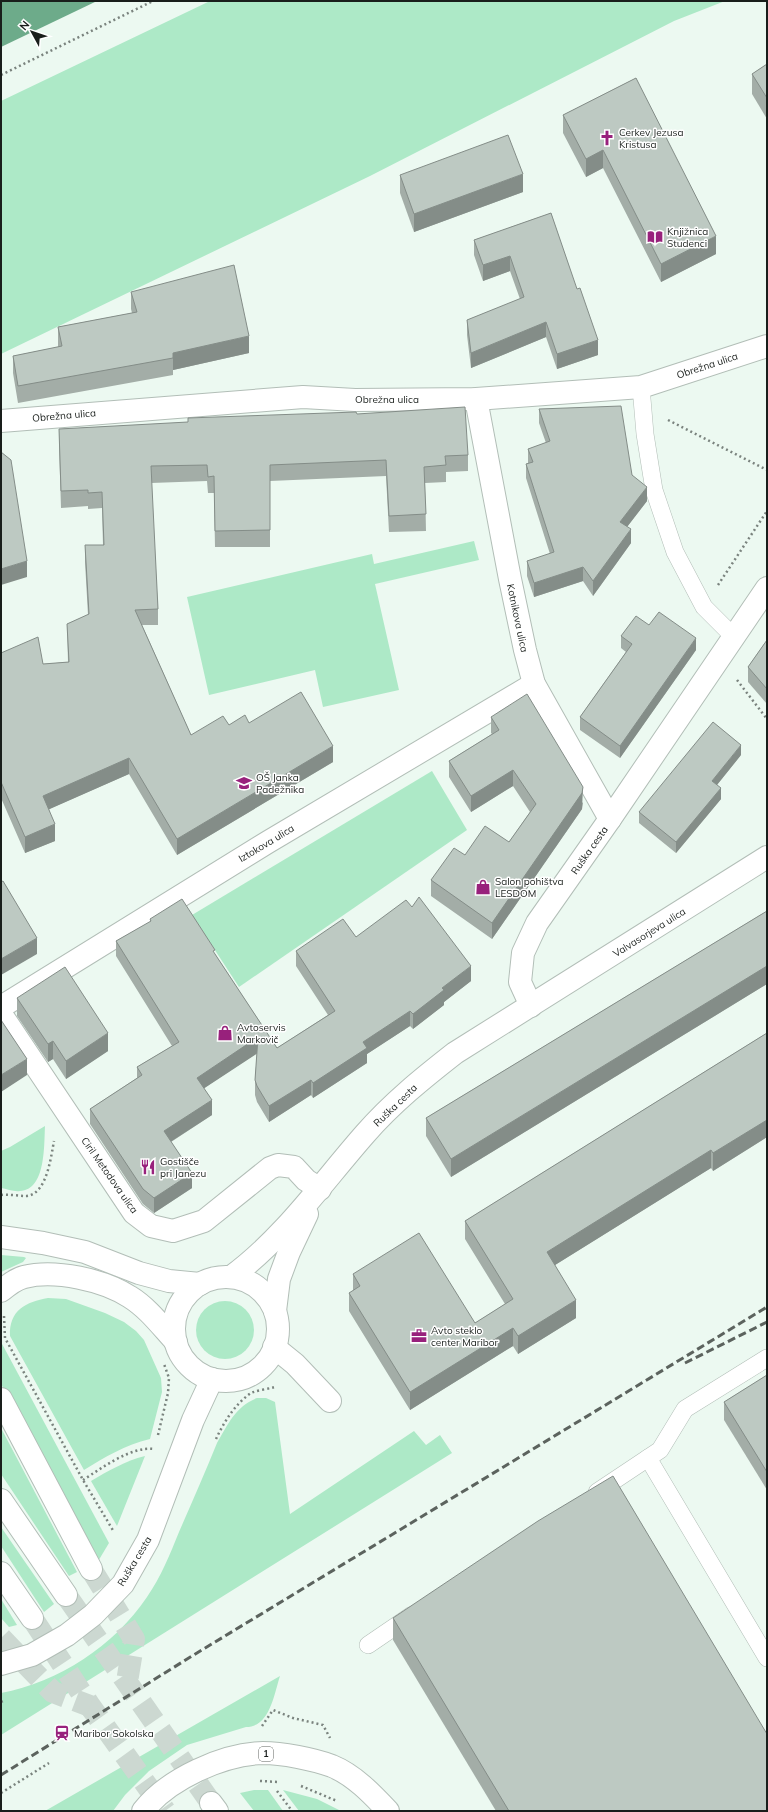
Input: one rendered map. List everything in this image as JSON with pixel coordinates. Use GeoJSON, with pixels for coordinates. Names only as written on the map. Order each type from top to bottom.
{"type":"FeatureCollection","features":[{"type":"Feature","properties":{"kind":"street","name":"Obrežna ulica"},"geometry":{"type":"LineString","coordinates":[[1,421],[303,398],[355,400],[476,399],[641,387],[767,346]]}},
{"type":"Feature","properties":{"kind":"street","name":"Kotnikova ulica"},"geometry":{"type":"LineString","coordinates":[[476,399],[512,587],[525,650],[534,684],[610,819]]}},
{"type":"Feature","properties":{"kind":"street","name":"Ruška cesta"},"geometry":{"type":"LineString","coordinates":[[320,1189],[366,1133],[407,1091],[455,1053],[531,1006],[520,982],[523,953],[537,923],[610,819],[767,588]]}},
{"type":"Feature","properties":{"kind":"street","name":"Iztokova ulica"},"geometry":{"type":"LineString","coordinates":[[1,1007],[268,842],[534,684]]}},
{"type":"Feature","properties":{"kind":"street","name":"Valvasorjeva ulica"},"geometry":{"type":"LineString","coordinates":[[531,1006],[767,857]]}},
{"type":"Feature","properties":{"kind":"street","name":"Ciril Metodova ulica"},"geometry":{"type":"LineString","coordinates":[[1,1014],[134,1213],[151,1226],[173,1231],[204,1221],[270,1168],[278,1165],[294,1166],[306,1180],[320,1189]]}},
{"type":"Feature","properties":{"kind":"street"},"geometry":{"type":"LineString","coordinates":[[231,1277],[254,1260],[320,1189]]}},
{"type":"Feature","properties":{"kind":"street"},"geometry":{"type":"LineString","coordinates":[[274,1311],[279,1279],[289,1252],[320,1189]]}},
{"type":"Feature","properties":{"kind":"street"},"geometry":{"type":"LineString","coordinates":[[1,1237],[43,1243],[84,1252],[139,1273],[169,1281],[200,1284]]}},
{"type":"Feature","properties":{"kind":"street"},"geometry":{"type":"LineString","coordinates":[[1,1291],[10,1283],[23,1277],[41,1274],[74,1276],[112,1288],[130,1297],[157,1321],[176,1342]]}},
{"type":"Feature","properties":{"kind":"street"},"geometry":{"type":"LineString","coordinates":[[220,1277],[231,1277],[251,1283],[261,1290],[269,1300],[274,1311],[278,1335],[269,1358],[260,1368],[250,1375],[238,1380],[225,1381],[212,1379],[193,1369],[185,1362],[176,1342],[174,1331],[178,1309],[191,1291],[200,1284],[220,1277]]}},
{"type":"Feature","properties":{"kind":"street"},"geometry":{"type":"LineString","coordinates":[[274,1347],[296,1364],[330,1401]]}},
{"type":"Feature","properties":{"kind":"street","name":"Ruška cesta"},"geometry":{"type":"LineString","coordinates":[[1,1664],[32,1655],[67,1635],[93,1615],[123,1584],[148,1540],[193,1420],[212,1379]]}},
{"type":"Feature","properties":{"kind":"street"},"geometry":{"type":"LineString","coordinates":[[1,1399],[91,1569]]}},
{"type":"Feature","properties":{"kind":"street"},"geometry":{"type":"LineString","coordinates":[[1,1500],[66,1595]]}},
{"type":"Feature","properties":{"kind":"street"},"geometry":{"type":"LineString","coordinates":[[1,1573],[32,1618]]}},
{"type":"Feature","properties":{"kind":"street","name":"1"},"geometry":{"type":"LineString","coordinates":[[143,1811],[176,1781],[220,1760],[263,1753],[290,1756],[332,1766],[365,1787],[388,1811]]}},
{"type":"Feature","properties":{"kind":"lane"},"geometry":{"type":"LineString","coordinates":[[641,387],[645,434],[654,490],[676,552],[704,607],[734,637]]}},
{"type":"Feature","properties":{"kind":"lane"},"geometry":{"type":"LineString","coordinates":[[583,1501],[660,1450],[685,1409],[767,1358]]}},
{"type":"Feature","properties":{"kind":"lane"},"geometry":{"type":"LineString","coordinates":[[648,1458],[767,1658]]}},
{"type":"Feature","properties":{"kind":"lane"},"geometry":{"type":"LineString","coordinates":[[368,1645],[426,1606]]}},
{"type":"Feature","properties":{"kind":"path"},"geometry":{"type":"LineString","coordinates":[[1,75],[153,1]]}},
{"type":"Feature","properties":{"kind":"path"},"geometry":{"type":"LineString","coordinates":[[667,419],[767,470]]}},
{"type":"Feature","properties":{"kind":"path"},"geometry":{"type":"LineString","coordinates":[[704,607],[767,511]]}},
{"type":"Feature","properties":{"kind":"path"},"geometry":{"type":"LineString","coordinates":[[733,675],[767,719]]}},
{"type":"Feature","properties":{"kind":"path"},"geometry":{"type":"LineString","coordinates":[[1,1195],[28,1196],[38,1190],[45,1179],[55,1136]]}},
{"type":"Feature","properties":{"kind":"path"},"geometry":{"type":"LineString","coordinates":[[7,1312],[4,1317],[5,1338],[83,1480],[114,1532]]}},
{"type":"Feature","properties":{"kind":"path"},"geometry":{"type":"LineString","coordinates":[[83,1480],[119,1458],[146,1448],[154,1449],[164,1414],[169,1378],[161,1358]]}},
{"type":"Feature","properties":{"kind":"path"},"geometry":{"type":"LineString","coordinates":[[273,1710],[293,1718],[323,1725]]}},
{"type":"Feature","properties":{"kind":"path"},"geometry":{"type":"LineString","coordinates":[[1,1793],[49,1763]]}},
{"type":"Feature","properties":{"kind":"path"},"geometry":{"type":"LineString","coordinates":[[259,1781],[284,1783]]}},
{"type":"Feature","properties":{"kind":"path"},"geometry":{"type":"LineString","coordinates":[[296,1785],[318,1792],[342,1804]]}},
{"type":"Feature","properties":{"kind":"path"},"geometry":{"type":"LineString","coordinates":[[277,1791],[292,1811]]}},
{"type":"Feature","properties":{"kind":"shaded area"},"geometry":{"type":"Polygon","coordinates":[[[1,1],[97,1],[1,47],[1,1]]]}},
{"type":"Feature","properties":{"kind":"shaded area"},"geometry":{"type":"Polygon","coordinates":[[[210,1],[725,1],[674,21],[370,176],[1,354],[1,101],[210,1]]]}},
{"type":"Feature","properties":{"kind":"shaded area"},"geometry":{"type":"Polygon","coordinates":[[[474,541],[479,560],[375,584],[399,690],[323,707],[315,670],[209,695],[187,597],[372,554],[374,564],[474,541]]]}},
{"type":"Feature","properties":{"kind":"shaded area"},"geometry":{"type":"Polygon","coordinates":[[[432,771],[467,830],[239,987],[192,915],[432,771]]]}},
{"type":"Feature","properties":{"kind":"shaded area"},"geometry":{"type":"Polygon","coordinates":[[[45,1126],[44,1155],[39,1175],[35,1183],[28,1189],[20,1191],[1,1188],[1,1151],[45,1126]]]}},
{"type":"Feature","properties":{"kind":"shaded area"},"geometry":{"type":"Polygon","coordinates":[[[1,1255],[26,1258],[23,1262],[1,1272],[1,1255]]]}},
{"type":"Feature","properties":{"kind":"shaded area"},"geometry":{"type":"Polygon","coordinates":[[[48,1298],[66,1299],[105,1313],[124,1322],[136,1331],[144,1340],[161,1378],[162,1392],[150,1439],[124,1448],[84,1470],[10,1336],[12,1320],[20,1309],[33,1302],[48,1298]]]}},
{"type":"Feature","properties":{"kind":"shaded area"},"geometry":{"type":"Polygon","coordinates":[[[219,1301],[231,1301],[246,1309],[254,1324],[254,1336],[246,1351],[231,1359],[219,1359],[204,1351],[196,1336],[196,1324],[204,1309],[219,1301]]]}},
{"type":"Feature","properties":{"kind":"shaded area"},"geometry":{"type":"Polygon","coordinates":[[[1,1342],[109,1543],[97,1563],[1,1384],[1,1342]]]}},
{"type":"Feature","properties":{"kind":"shaded area"},"geometry":{"type":"Polygon","coordinates":[[[257,1398],[266,1398],[275,1402],[290,1514],[414,1431],[426,1445],[440,1435],[452,1453],[1,1735],[1,1693],[23,1688],[64,1671],[102,1646],[134,1615],[152,1589],[169,1557],[217,1443],[233,1416],[243,1406],[257,1398]]]}},
{"type":"Feature","properties":{"kind":"shaded area"},"geometry":{"type":"Polygon","coordinates":[[[1,1428],[77,1572],[69,1576],[1,1474],[1,1428]]]}},
{"type":"Feature","properties":{"kind":"shaded area"},"geometry":{"type":"Polygon","coordinates":[[[145,1456],[117,1526],[91,1481],[124,1463],[145,1456]]]}},
{"type":"Feature","properties":{"kind":"shaded area"},"geometry":{"type":"Polygon","coordinates":[[[1,1527],[54,1604],[44,1612],[1,1546],[1,1527]]]}},
{"type":"Feature","properties":{"kind":"shaded area"},"geometry":{"type":"Polygon","coordinates":[[[1,1599],[17,1625],[9,1627],[1,1618],[1,1599]]]}},
{"type":"Feature","properties":{"kind":"shaded area"},"geometry":{"type":"Polygon","coordinates":[[[280,1676],[270,1708],[261,1722],[254,1726],[246,1727],[187,1745],[149,1771],[125,1795],[113,1811],[45,1811],[280,1676]]]}},
{"type":"Feature","properties":{"kind":"shaded area"},"geometry":{"type":"Polygon","coordinates":[[[254,1790],[268,1790],[283,1811],[254,1811],[240,1793],[254,1790]]]}},
{"type":"Feature","properties":{"kind":"shaded area"},"geometry":{"type":"Polygon","coordinates":[[[283,1790],[317,1799],[341,1811],[299,1811],[283,1790]]]}},
{"type":"Feature","properties":{"kind":"building"},"geometry":{"type":"Polygon","coordinates":[[[767,64],[767,98],[752,74],[767,64]]]}},
{"type":"Feature","properties":{"kind":"building"},"geometry":{"type":"Polygon","coordinates":[[[636,78],[716,236],[661,264],[603,150],[586,159],[563,115],[636,78]]]}},
{"type":"Feature","properties":{"kind":"building"},"geometry":{"type":"Polygon","coordinates":[[[508,135],[523,174],[414,214],[400,175],[508,135]]]}},
{"type":"Feature","properties":{"kind":"building"},"geometry":{"type":"Polygon","coordinates":[[[551,213],[577,289],[580,288],[598,340],[557,354],[546,322],[471,353],[467,320],[524,297],[510,256],[483,265],[474,240],[551,213]]]}},
{"type":"Feature","properties":{"kind":"building"},"geometry":{"type":"Polygon","coordinates":[[[234,265],[249,336],[173,353],[173,358],[18,386],[13,356],[62,346],[58,327],[137,312],[131,292],[234,265]]]}},
{"type":"Feature","properties":{"kind":"building"},"geometry":{"type":"Polygon","coordinates":[[[621,406],[632,475],[647,487],[620,522],[631,529],[593,581],[583,567],[534,583],[527,561],[554,552],[526,464],[533,462],[528,449],[550,441],[539,409],[621,406]]]}},
{"type":"Feature","properties":{"kind":"building"},"geometry":{"type":"Polygon","coordinates":[[[465,407],[468,455],[445,456],[446,465],[424,467],[426,514],[389,516],[386,460],[270,465],[270,530],[215,531],[214,476],[208,477],[207,465],[151,466],[158,609],[135,610],[191,735],[223,716],[229,725],[245,715],[249,723],[301,692],[333,746],[177,839],[129,758],[43,796],[55,824],[25,837],[1,782],[1,653],[38,637],[43,664],[69,662],[67,624],[89,614],[85,545],[104,545],[102,492],[88,493],[88,490],[61,491],[59,429],[188,422],[188,418],[356,412],[357,414],[465,407]]]}},
{"type":"Feature","properties":{"kind":"building"},"geometry":{"type":"Polygon","coordinates":[[[1,452],[11,460],[27,561],[1,569],[1,452]]]}},
{"type":"Feature","properties":{"kind":"building"},"geometry":{"type":"Polygon","coordinates":[[[659,612],[696,638],[620,746],[580,717],[632,644],[621,636],[636,616],[649,625],[659,612]]]}},
{"type":"Feature","properties":{"kind":"building"},"geometry":{"type":"Polygon","coordinates":[[[767,640],[767,689],[748,667],[767,640]]]}},
{"type":"Feature","properties":{"kind":"building"},"geometry":{"type":"Polygon","coordinates":[[[527,694],[583,787],[582,793],[492,923],[431,880],[454,848],[465,855],[485,826],[509,842],[536,804],[513,770],[471,796],[449,761],[499,730],[491,717],[527,694]]]}},
{"type":"Feature","properties":{"kind":"building"},"geometry":{"type":"Polygon","coordinates":[[[713,722],[741,745],[712,781],[721,788],[676,842],[639,812],[713,722]]]}},
{"type":"Feature","properties":{"kind":"building"},"geometry":{"type":"Polygon","coordinates":[[[3,881],[37,938],[1,959],[1,882],[3,881]]]}},
{"type":"Feature","properties":{"kind":"building"},"geometry":{"type":"Polygon","coordinates":[[[419,897],[471,966],[442,988],[444,990],[413,1014],[410,1011],[363,1042],[367,1048],[313,1083],[311,1080],[269,1106],[255,1080],[258,1037],[197,1078],[212,1100],[164,1131],[192,1173],[154,1198],[143,1189],[90,1109],[142,1075],[137,1067],[179,1042],[116,941],[151,921],[150,919],[182,899],[215,950],[213,951],[277,1048],[335,1011],[296,951],[343,919],[356,937],[406,900],[412,907],[419,897]]]}},
{"type":"Feature","properties":{"kind":"building"},"geometry":{"type":"Polygon","coordinates":[[[767,911],[767,966],[451,1159],[426,1118],[767,911]]]}},
{"type":"Feature","properties":{"kind":"building"},"geometry":{"type":"Polygon","coordinates":[[[65,967],[108,1033],[66,1061],[53,1041],[48,1044],[17,998],[65,967]]]}},
{"type":"Feature","properties":{"kind":"building"},"geometry":{"type":"Polygon","coordinates":[[[1,1020],[27,1059],[1,1075],[1,1020]]]}},
{"type":"Feature","properties":{"kind":"building"},"geometry":{"type":"Polygon","coordinates":[[[767,1033],[767,1120],[713,1153],[711,1150],[547,1252],[576,1300],[518,1336],[513,1328],[410,1392],[349,1293],[360,1286],[353,1274],[419,1233],[475,1323],[513,1299],[465,1221],[767,1033]]]}},
{"type":"Feature","properties":{"kind":"building"},"geometry":{"type":"Polygon","coordinates":[[[767,1375],[767,1472],[724,1402],[767,1375]]]}},
{"type":"Feature","properties":{"kind":"building"},"geometry":{"type":"Polygon","coordinates":[[[613,1476],[767,1734],[767,1811],[509,1811],[393,1618],[538,1521],[613,1476]]]}},
{"type":"Feature","properties":{"kind":"tunnel"},"geometry":{"type":"LineString","coordinates":[[91,1569],[134,1639],[127,1682]]}},
{"type":"Feature","properties":{"kind":"tunnel"},"geometry":{"type":"LineString","coordinates":[[66,1595],[211,1803]]}},
{"type":"Feature","properties":{"kind":"tunnel"},"geometry":{"type":"LineString","coordinates":[[32,1618],[90,1706],[165,1811]]}},
{"type":"Feature","properties":{"kind":"tunnel"},"geometry":{"type":"LineString","coordinates":[[1,1638],[53,1692],[90,1706]]}},
{"type":"Feature","properties":{"kind":"railway"},"geometry":{"type":"LineString","coordinates":[[1,1775],[192,1656],[767,1307]]}},
{"type":"Feature","properties":{"kind":"railway"},"geometry":{"type":"LineString","coordinates":[[685,1363],[767,1322]]}},
{"type":"Feature","properties":{"kind":"place","name":"Cerkev Jezusa Kristusa"},"geometry":{"type":"Point","coordinates":[607,138]}},
{"type":"Feature","properties":{"kind":"place","name":"Knjižnica Studenci"},"geometry":{"type":"Point","coordinates":[655,237]}},
{"type":"Feature","properties":{"kind":"place","name":"OŠ Janka Padežnika"},"geometry":{"type":"Point","coordinates":[244,783]}},
{"type":"Feature","properties":{"kind":"place","name":"Salon pohištva LESDOM"},"geometry":{"type":"Point","coordinates":[483,887]}},
{"type":"Feature","properties":{"kind":"place","name":"Avtoservis Markovič"},"geometry":{"type":"Point","coordinates":[225,1033]}},
{"type":"Feature","properties":{"kind":"place","name":"Gostišče pri Janezu"},"geometry":{"type":"Point","coordinates":[148,1167]}},
{"type":"Feature","properties":{"kind":"place","name":"Avto steklo center Maribor"},"geometry":{"type":"Point","coordinates":[419,1336]}},
{"type":"Feature","properties":{"kind":"place","name":"Maribor Sokolska"},"geometry":{"type":"Point","coordinates":[62,1733]}}]}
